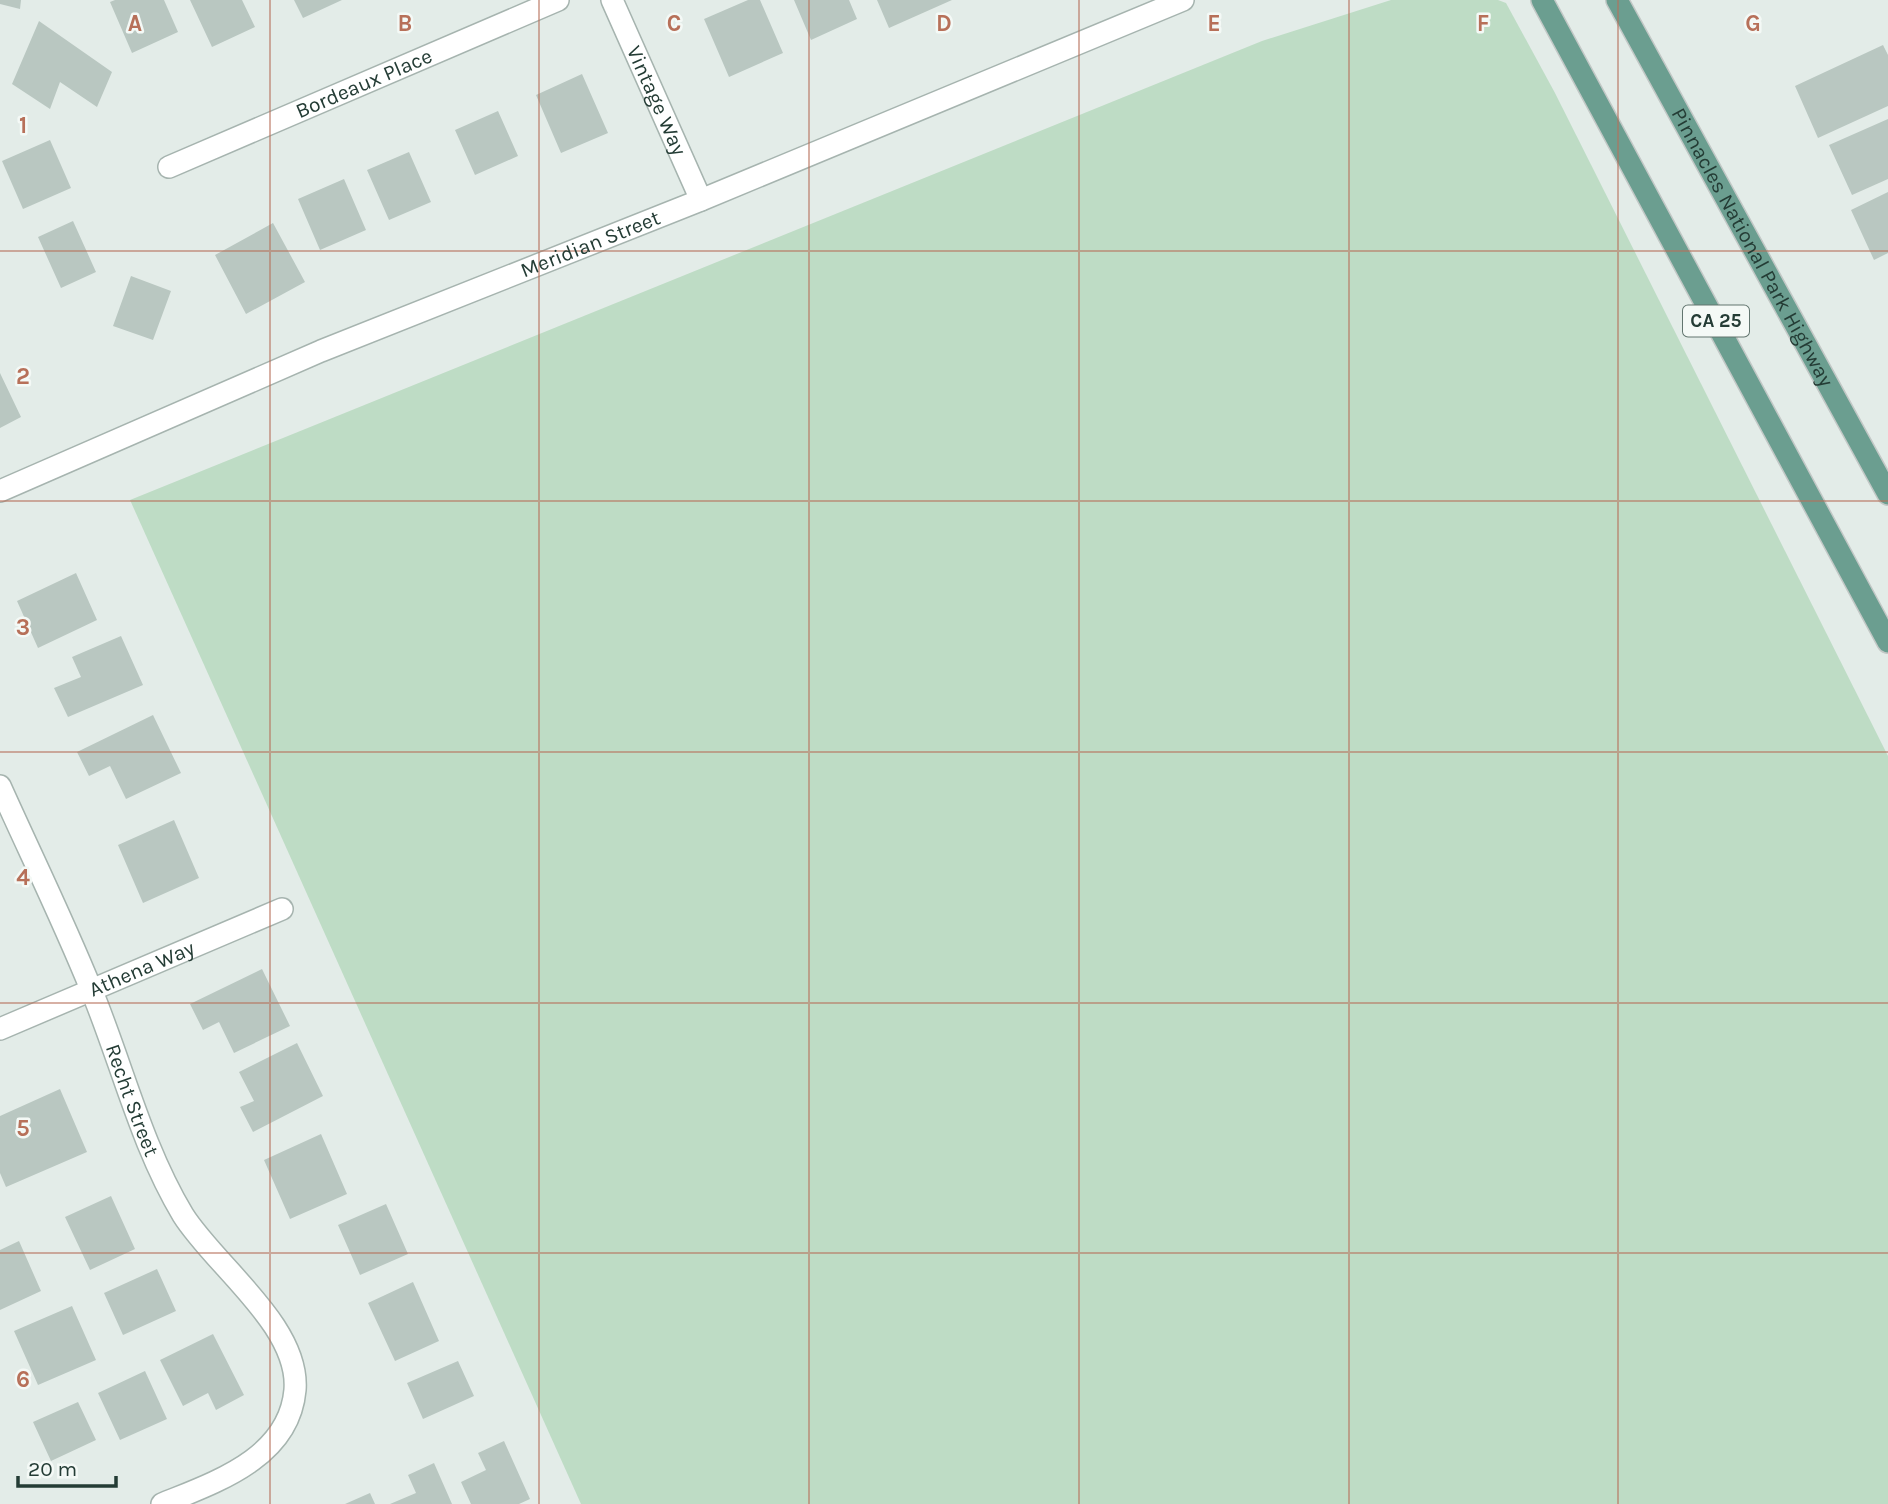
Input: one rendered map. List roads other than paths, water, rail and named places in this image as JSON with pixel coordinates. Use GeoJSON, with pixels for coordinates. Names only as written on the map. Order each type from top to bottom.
{"type":"FeatureCollection","features":[{"type":"Feature","properties":{"kind":"main road","name":"CA 25"},"geometry":{"type":"LineString","coordinates":[[1542,0],[1888,642]]}},
{"type":"Feature","properties":{"kind":"main road","name":"Pinnacles National Park Highway"},"geometry":{"type":"LineString","coordinates":[[1617,0],[1888,494]]}},
{"type":"Feature","properties":{"kind":"street","name":"Bordeaux Place"},"geometry":{"type":"LineString","coordinates":[[169,167],[558,0]]}},
{"type":"Feature","properties":{"kind":"street","name":"Vintage Way"},"geometry":{"type":"LineString","coordinates":[[612,0],[701,200]]}},
{"type":"Feature","properties":{"kind":"street","name":"Meridian Street"},"geometry":{"type":"LineString","coordinates":[[0,491],[320,351],[701,200],[1183,0]]}},
{"type":"Feature","properties":{"kind":"street","name":"Recht Street"},"geometry":{"type":"LineString","coordinates":[[0,786],[91,989],[150,1150],[171,1194],[193,1228],[274,1325],[293,1364],[295,1392],[279,1433],[261,1455],[229,1476],[162,1504]]}},
{"type":"Feature","properties":{"kind":"street","name":"Athena Way"},"geometry":{"type":"LineString","coordinates":[[0,1029],[282,909]]}}]}
